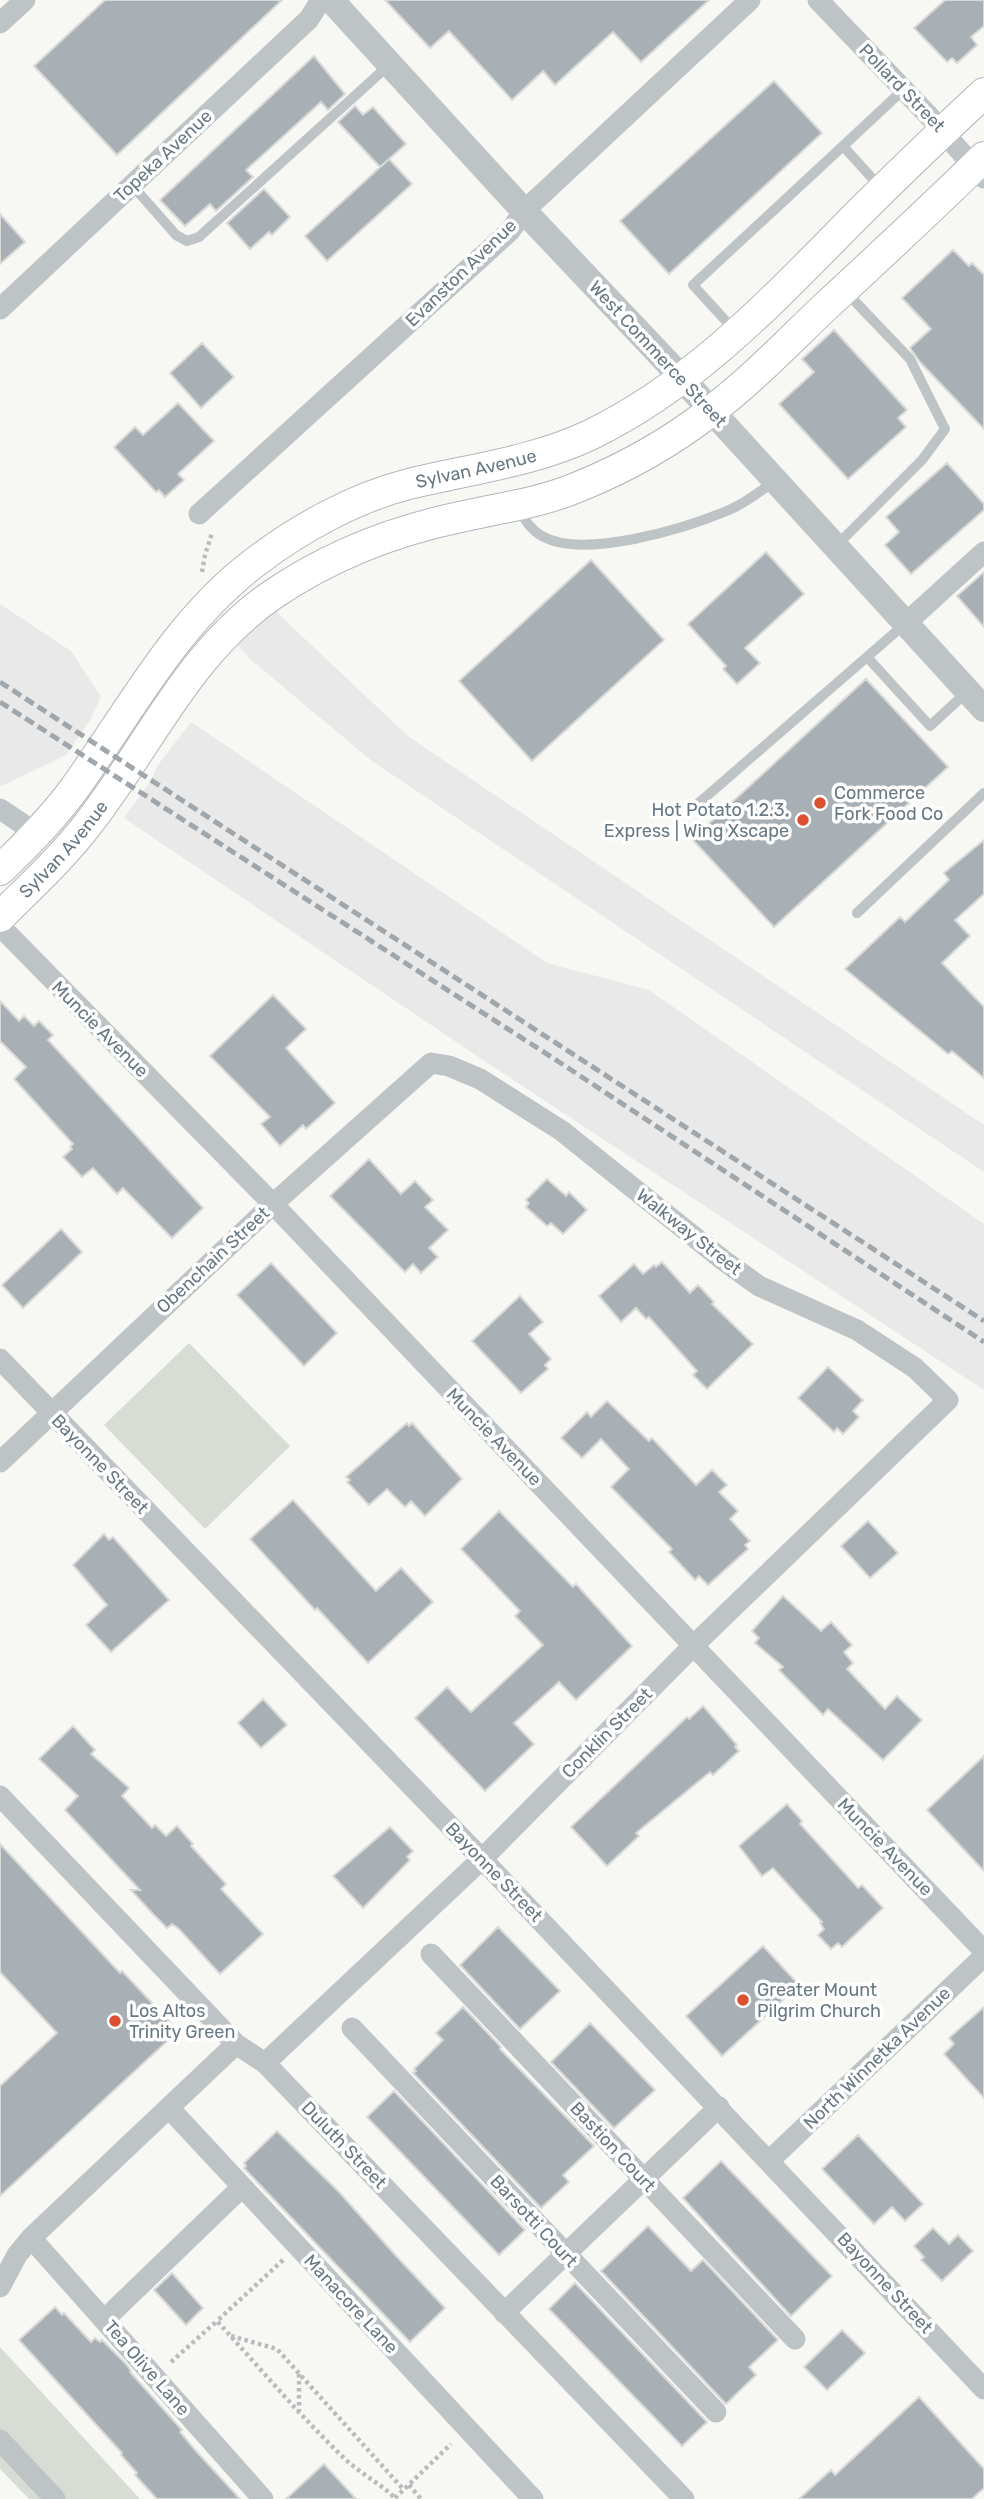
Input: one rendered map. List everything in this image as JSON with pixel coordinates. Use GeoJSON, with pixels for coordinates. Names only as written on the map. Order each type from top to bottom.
{"type":"FeatureCollection","features":[{"type":"Feature","properties":{"kind":"main road","name":"Sylvan Avenue"},"geometry":{"type":"LineString","coordinates":[[0,870],[35,836],[74,789],[184,629],[214,597],[254,563],[297,533],[354,505],[406,485],[517,461],[589,435],[632,412],[682,379],[737,333],[882,189],[984,93]]}},
{"type":"Feature","properties":{"kind":"main road","name":"Sylvan Avenue"},"geometry":{"type":"LineString","coordinates":[[0,917],[61,856],[89,823],[168,704],[209,652],[239,620],[304,574],[348,551],[447,520],[552,497],[616,470],[668,440],[712,411],[981,167]]}},
{"type":"Feature","properties":{"kind":"street","name":"Topeka Avenue"},"geometry":{"type":"LineString","coordinates":[[0,309],[309,19],[321,0]]}},
{"type":"Feature","properties":{"kind":"street","name":"West Commerce Street"},"geometry":{"type":"LineString","coordinates":[[331,0],[976,700]]}},
{"type":"Feature","properties":{"kind":"street","name":"Evanston Avenue"},"geometry":{"type":"LineString","coordinates":[[204,509],[510,231],[524,211],[750,0]]}},
{"type":"Feature","properties":{"kind":"street","name":"Pollard Street"},"geometry":{"type":"LineString","coordinates":[[818,0],[981,167]]}},
{"type":"Feature","properties":{"kind":"street"},"geometry":{"type":"LineString","coordinates":[[906,624],[984,552]]}},
{"type":"Feature","properties":{"kind":"street"},"geometry":{"type":"LineString","coordinates":[[0,808],[35,836]]}},
{"type":"Feature","properties":{"kind":"street","name":"Muncie Avenue"},"geometry":{"type":"LineString","coordinates":[[0,926],[273,1204],[984,1951]]}},
{"type":"Feature","properties":{"kind":"street","name":"Obenchain Street"},"geometry":{"type":"LineString","coordinates":[[0,1462],[273,1204],[431,1063]]}},
{"type":"Feature","properties":{"kind":"street","name":"Walkway Street"},"geometry":{"type":"LineString","coordinates":[[431,1063],[449,1066],[480,1079],[562,1131],[723,1260],[760,1286],[857,1330],[915,1368],[948,1400]]}},
{"type":"Feature","properties":{"kind":"street","name":"Bayonne Street"},"geometry":{"type":"LineString","coordinates":[[0,1359],[770,2160],[984,2389]]}},
{"type":"Feature","properties":{"kind":"street","name":"Conklin Street"},"geometry":{"type":"LineString","coordinates":[[265,2063],[482,1859],[693,1646],[948,1400]]}},
{"type":"Feature","properties":{"kind":"street","name":"Duluth Street"},"geometry":{"type":"LineString","coordinates":[[0,1796],[236,2044],[265,2063],[684,2499]]}},
{"type":"Feature","properties":{"kind":"street","name":"Bastion Court"},"geometry":{"type":"LineString","coordinates":[[431,1954],[795,2339]]}},
{"type":"Feature","properties":{"kind":"street","name":"North Winnetka Avenue"},"geometry":{"type":"LineString","coordinates":[[770,2160],[984,1956]]}},
{"type":"Feature","properties":{"kind":"street","name":"Barsotti Court"},"geometry":{"type":"LineString","coordinates":[[352,2028],[716,2413]]}},
{"type":"Feature","properties":{"kind":"street"},"geometry":{"type":"LineString","coordinates":[[0,2287],[16,2254],[236,2044]]}},
{"type":"Feature","properties":{"kind":"street"},"geometry":{"type":"LineString","coordinates":[[504,2313],[719,2107]]}},
{"type":"Feature","properties":{"kind":"street","name":"Manacore Lane"},"geometry":{"type":"LineString","coordinates":[[169,2108],[533,2499]]}},
{"type":"Feature","properties":{"kind":"street"},"geometry":{"type":"LineString","coordinates":[[105,2319],[242,2187]]}},
{"type":"Feature","properties":{"kind":"street","name":"Tea Olive Lane"},"geometry":{"type":"LineString","coordinates":[[16,2254],[105,2319],[263,2499]]}},
{"type":"Feature","properties":{"kind":"street"},"geometry":{"type":"LineString","coordinates":[[0,2440],[55,2499]]}},
{"type":"Feature","properties":{"kind":"lane"},"geometry":{"type":"LineString","coordinates":[[132,186],[176,235],[187,241],[199,236],[390,64]]}},
{"type":"Feature","properties":{"kind":"lane"},"geometry":{"type":"LineString","coordinates":[[737,333],[693,285],[903,90]]}},
{"type":"Feature","properties":{"kind":"lane"},"geometry":{"type":"LineString","coordinates":[[843,146],[882,189]]}},
{"type":"Feature","properties":{"kind":"lane"},"geometry":{"type":"LineString","coordinates":[[836,546],[922,460],[946,429],[910,359],[844,290]]}},
{"type":"Feature","properties":{"kind":"lane"},"geometry":{"type":"LineString","coordinates":[[516,506],[530,528],[544,538],[585,546],[645,536],[689,524],[731,509],[775,480]]}},
{"type":"Feature","properties":{"kind":"lane"},"geometry":{"type":"LineString","coordinates":[[693,808],[906,624]]}},
{"type":"Feature","properties":{"kind":"lane"},"geometry":{"type":"LineString","coordinates":[[867,657],[930,726],[976,700]]}},
{"type":"Feature","properties":{"kind":"lane"},"geometry":{"type":"LineString","coordinates":[[857,913],[984,793]]}},
{"type":"Feature","properties":{"kind":"path"},"geometry":{"type":"LineString","coordinates":[[201,584],[205,555],[217,518],[204,509]]}},
{"type":"Feature","properties":{"kind":"path"},"geometry":{"type":"LineString","coordinates":[[154,2377],[297,2247]]}},
{"type":"Feature","properties":{"kind":"path"},"geometry":{"type":"LineString","coordinates":[[217,2320],[299,2412],[348,2462],[383,2486],[395,2499],[467,2428]]}},
{"type":"Feature","properties":{"kind":"path"},"geometry":{"type":"LineString","coordinates":[[231,2335],[277,2348],[404,2490]]}},
{"type":"Feature","properties":{"kind":"path"},"geometry":{"type":"LineString","coordinates":[[299,2373],[299,2412]]}},
{"type":"Feature","properties":{"kind":"path"},"geometry":{"type":"LineString","coordinates":[[409,2485],[421,2499]]}},
{"type":"Feature","properties":{"kind":"shaded area"},"geometry":{"type":"Polygon","coordinates":[[[0,604],[71,651],[101,697],[90,720],[66,755],[2,786],[0,784],[0,604]]]}},
{"type":"Feature","properties":{"kind":"shaded area"},"geometry":{"type":"Polygon","coordinates":[[[271,607],[409,737],[984,1125],[984,1172],[372,761],[251,660],[232,639],[271,607]]]}},
{"type":"Feature","properties":{"kind":"shaded area"},"geometry":{"type":"Polygon","coordinates":[[[191,722],[547,963],[649,990],[984,1224],[984,1390],[480,1058],[124,818],[151,780],[158,765],[191,722]]]}},
{"type":"Feature","properties":{"kind":"shaded area"},"geometry":{"type":"Polygon","coordinates":[[[189,1343],[290,1446],[205,1529],[104,1425],[189,1343]]]}},
{"type":"Feature","properties":{"kind":"shaded area"},"geometry":{"type":"Polygon","coordinates":[[[0,2347],[140,2499],[29,2499],[0,2469],[0,2347]]]}},
{"type":"Feature","properties":{"kind":"building"},"geometry":{"type":"Polygon","coordinates":[[[105,0],[282,0],[117,155],[34,66],[105,0]]]}},
{"type":"Feature","properties":{"kind":"building"},"geometry":{"type":"Polygon","coordinates":[[[385,0],[709,0],[641,62],[613,32],[555,85],[543,71],[512,100],[449,31],[430,48],[385,0]]]}},
{"type":"Feature","properties":{"kind":"building"},"geometry":{"type":"Polygon","coordinates":[[[945,0],[984,0],[984,26],[971,37],[977,45],[957,63],[952,58],[947,62],[914,28],[945,0]]]}},
{"type":"Feature","properties":{"kind":"building"},"geometry":{"type":"Polygon","coordinates":[[[314,56],[345,94],[328,110],[321,102],[246,170],[253,177],[216,211],[210,204],[185,226],[160,200],[314,56]]]}},
{"type":"Feature","properties":{"kind":"building"},"geometry":{"type":"Polygon","coordinates":[[[774,81],[822,133],[669,274],[620,221],[774,81]]]}},
{"type":"Feature","properties":{"kind":"building"},"geometry":{"type":"Polygon","coordinates":[[[355,106],[363,115],[373,107],[406,144],[380,167],[338,122],[355,106]]]}},
{"type":"Feature","properties":{"kind":"building"},"geometry":{"type":"Polygon","coordinates":[[[389,159],[412,184],[327,261],[305,236],[389,159]]]}},
{"type":"Feature","properties":{"kind":"building"},"geometry":{"type":"Polygon","coordinates":[[[264,189],[290,217],[272,235],[269,232],[250,249],[227,223],[264,189]]]}},
{"type":"Feature","properties":{"kind":"building"},"geometry":{"type":"Polygon","coordinates":[[[0,214],[25,242],[0,264],[0,214]]]}},
{"type":"Feature","properties":{"kind":"building"},"geometry":{"type":"Polygon","coordinates":[[[953,250],[969,266],[972,263],[984,275],[984,429],[910,348],[931,329],[902,298],[953,250]]]}},
{"type":"Feature","properties":{"kind":"building"},"geometry":{"type":"Polygon","coordinates":[[[834,330],[907,410],[898,418],[906,427],[848,479],[779,404],[814,372],[802,359],[834,330]]]}},
{"type":"Feature","properties":{"kind":"building"},"geometry":{"type":"Polygon","coordinates":[[[202,343],[234,377],[201,408],[170,373],[202,343]]]}},
{"type":"Feature","properties":{"kind":"building"},"geometry":{"type":"Polygon","coordinates":[[[178,403],[214,441],[178,474],[184,480],[165,497],[159,490],[156,492],[114,447],[135,427],[143,435],[178,403]]]}},
{"type":"Feature","properties":{"kind":"building"},"geometry":{"type":"Polygon","coordinates":[[[947,463],[984,504],[984,510],[911,574],[885,545],[899,532],[886,517],[947,463]]]}},
{"type":"Feature","properties":{"kind":"building"},"geometry":{"type":"Polygon","coordinates":[[[766,552],[804,594],[745,648],[760,663],[737,684],[723,669],[726,666],[688,624],[766,552]]]}},
{"type":"Feature","properties":{"kind":"building"},"geometry":{"type":"Polygon","coordinates":[[[591,560],[664,640],[532,761],[459,681],[591,560]]]}},
{"type":"Feature","properties":{"kind":"building"},"geometry":{"type":"Polygon","coordinates":[[[984,572],[984,627],[957,596],[984,572]]]}},
{"type":"Feature","properties":{"kind":"building","name":"Commerce Fork Food Co"},"geometry":{"type":"Polygon","coordinates":[[[866,679],[948,767],[774,927],[692,839],[866,679]]]}},
{"type":"Feature","properties":{"kind":"building"},"geometry":{"type":"Polygon","coordinates":[[[984,840],[984,894],[955,920],[970,936],[942,963],[984,1007],[984,1078],[952,1051],[948,1054],[845,969],[900,917],[905,922],[949,880],[944,873],[984,840]]]}},
{"type":"Feature","properties":{"kind":"building"},"geometry":{"type":"Polygon","coordinates":[[[273,995],[306,1029],[286,1048],[335,1103],[306,1129],[303,1125],[280,1146],[261,1124],[270,1117],[210,1056],[273,995]]]}},
{"type":"Feature","properties":{"kind":"building"},"geometry":{"type":"Polygon","coordinates":[[[0,1001],[19,1021],[24,1016],[34,1026],[39,1021],[53,1035],[48,1040],[203,1208],[172,1238],[123,1188],[117,1194],[93,1168],[82,1177],[63,1157],[72,1149],[70,1147],[73,1144],[14,1079],[26,1067],[0,1041],[0,1001]]]}},
{"type":"Feature","properties":{"kind":"building"},"geometry":{"type":"Polygon","coordinates":[[[369,1159],[401,1194],[415,1181],[433,1200],[425,1207],[448,1230],[429,1248],[438,1257],[421,1273],[413,1264],[405,1272],[330,1196],[369,1159]]]}},
{"type":"Feature","properties":{"kind":"building"},"geometry":{"type":"Polygon","coordinates":[[[547,1179],[566,1196],[569,1192],[587,1210],[563,1234],[551,1223],[547,1226],[526,1207],[529,1203],[526,1200],[547,1179]]]}},
{"type":"Feature","properties":{"kind":"building"},"geometry":{"type":"Polygon","coordinates":[[[61,1229],[82,1252],[23,1308],[2,1285],[61,1229]]]}},
{"type":"Feature","properties":{"kind":"building"},"geometry":{"type":"Polygon","coordinates":[[[662,1262],[690,1293],[698,1285],[714,1302],[712,1304],[753,1344],[707,1389],[693,1375],[697,1371],[649,1317],[646,1319],[636,1308],[621,1322],[599,1296],[634,1264],[643,1274],[662,1262]]]}},
{"type":"Feature","properties":{"kind":"building"},"geometry":{"type":"Polygon","coordinates":[[[271,1263],[337,1333],[304,1366],[237,1295],[271,1263]]]}},
{"type":"Feature","properties":{"kind":"building"},"geometry":{"type":"Polygon","coordinates":[[[520,1296],[543,1322],[529,1334],[551,1359],[545,1365],[548,1369],[521,1393],[472,1341],[520,1296]]]}},
{"type":"Feature","properties":{"kind":"building"},"geometry":{"type":"Polygon","coordinates":[[[828,1367],[863,1400],[853,1411],[859,1417],[843,1434],[837,1428],[834,1432],[798,1398],[828,1367]]]}},
{"type":"Feature","properties":{"kind":"building"},"geometry":{"type":"Polygon","coordinates":[[[607,1401],[649,1441],[652,1438],[696,1485],[712,1470],[727,1485],[719,1492],[738,1511],[730,1519],[750,1541],[745,1545],[748,1549],[708,1585],[699,1576],[695,1580],[669,1552],[672,1549],[611,1487],[629,1469],[601,1439],[582,1458],[561,1438],[587,1412],[591,1417],[607,1401]]]}},
{"type":"Feature","properties":{"kind":"building"},"geometry":{"type":"Polygon","coordinates":[[[407,1423],[409,1426],[412,1423],[462,1479],[425,1516],[411,1501],[405,1507],[387,1489],[369,1505],[347,1482],[350,1480],[346,1477],[407,1423]]]}},
{"type":"Feature","properties":{"kind":"building"},"geometry":{"type":"Polygon","coordinates":[[[293,1500],[376,1591],[401,1568],[433,1602],[368,1663],[250,1539],[293,1500]]]}},
{"type":"Feature","properties":{"kind":"building"},"geometry":{"type":"Polygon","coordinates":[[[499,1511],[573,1587],[576,1584],[632,1646],[576,1700],[559,1682],[514,1723],[534,1744],[485,1791],[415,1718],[447,1687],[471,1712],[543,1645],[515,1616],[520,1611],[461,1549],[499,1511]]]}},
{"type":"Feature","properties":{"kind":"building"},"geometry":{"type":"Polygon","coordinates":[[[868,1521],[898,1553],[870,1578],[841,1546],[868,1521]]]}},
{"type":"Feature","properties":{"kind":"building"},"geometry":{"type":"Polygon","coordinates":[[[104,1534],[109,1540],[113,1537],[169,1600],[111,1652],[86,1625],[107,1605],[73,1565],[104,1534]]]}},
{"type":"Feature","properties":{"kind":"building"},"geometry":{"type":"Polygon","coordinates":[[[783,1596],[821,1631],[831,1622],[852,1645],[844,1652],[853,1663],[847,1669],[885,1709],[897,1696],[922,1720],[883,1760],[828,1709],[823,1715],[779,1670],[783,1667],[755,1643],[759,1638],[752,1631],[783,1596]]]}},
{"type":"Feature","properties":{"kind":"building"},"geometry":{"type":"Polygon","coordinates":[[[263,1699],[287,1725],[261,1748],[238,1723],[263,1699]]]}},
{"type":"Feature","properties":{"kind":"building"},"geometry":{"type":"Polygon","coordinates":[[[703,1706],[737,1745],[735,1747],[739,1751],[713,1775],[710,1772],[636,1833],[639,1836],[607,1866],[571,1827],[687,1717],[689,1719],[703,1706]]]}},
{"type":"Feature","properties":{"kind":"building"},"geometry":{"type":"Polygon","coordinates":[[[73,1726],[95,1750],[91,1754],[129,1788],[122,1796],[152,1828],[155,1825],[166,1836],[177,1826],[193,1844],[191,1846],[226,1884],[221,1889],[263,1934],[220,1974],[179,1929],[172,1924],[167,1928],[153,1914],[131,1890],[140,1890],[65,1810],[78,1796],[39,1759],[73,1726]]]}},
{"type":"Feature","properties":{"kind":"building"},"geometry":{"type":"Polygon","coordinates":[[[984,1756],[984,1871],[927,1810],[984,1756]]]}},
{"type":"Feature","properties":{"kind":"building"},"geometry":{"type":"Polygon","coordinates":[[[787,1804],[802,1821],[800,1824],[858,1888],[862,1885],[883,1908],[842,1947],[838,1943],[831,1949],[818,1935],[824,1929],[820,1923],[822,1922],[773,1868],[762,1876],[739,1846],[787,1804]]]}},
{"type":"Feature","properties":{"kind":"building"},"geometry":{"type":"Polygon","coordinates":[[[390,1827],[413,1851],[407,1857],[410,1860],[363,1908],[333,1876],[390,1827]]]}},
{"type":"Feature","properties":{"kind":"building","name":"Los Altos Trinity Green"},"geometry":{"type":"Polygon","coordinates":[[[0,1844],[178,2031],[0,2196],[0,2086],[57,2033],[0,1972],[0,1844]]]}},
{"type":"Feature","properties":{"kind":"building"},"geometry":{"type":"Polygon","coordinates":[[[498,1927],[560,1991],[520,2029],[460,1965],[498,1927]]]}},
{"type":"Feature","properties":{"kind":"building","name":"Greater Mount Pilgrim Church"},"geometry":{"type":"Polygon","coordinates":[[[763,1946],[799,1985],[722,2056],[686,2016],[763,1946]]]}},
{"type":"Feature","properties":{"kind":"building"},"geometry":{"type":"Polygon","coordinates":[[[463,2007],[594,2146],[563,2175],[569,2182],[541,2208],[413,2073],[443,2040],[436,2033],[463,2007]]]}},
{"type":"Feature","properties":{"kind":"building"},"geometry":{"type":"Polygon","coordinates":[[[984,2007],[984,2098],[944,2054],[954,2044],[949,2038],[984,2007]]]}},
{"type":"Feature","properties":{"kind":"building"},"geometry":{"type":"Polygon","coordinates":[[[590,2023],[655,2090],[614,2128],[551,2062],[590,2023]]]}},
{"type":"Feature","properties":{"kind":"building"},"geometry":{"type":"Polygon","coordinates":[[[394,2091],[525,2230],[499,2255],[367,2117],[394,2091]]]}},
{"type":"Feature","properties":{"kind":"building"},"geometry":{"type":"Polygon","coordinates":[[[277,2131],[338,2191],[445,2308],[410,2342],[244,2168],[244,2163],[277,2131]]]}},
{"type":"Feature","properties":{"kind":"building"},"geometry":{"type":"Polygon","coordinates":[[[858,2135],[923,2204],[905,2221],[892,2207],[874,2224],[822,2169],[858,2135]]]}},
{"type":"Feature","properties":{"kind":"building"},"geometry":{"type":"Polygon","coordinates":[[[721,2161],[832,2276],[791,2316],[683,2198],[721,2161]]]}},
{"type":"Feature","properties":{"kind":"building"},"geometry":{"type":"Polygon","coordinates":[[[648,2226],[691,2271],[703,2260],[778,2340],[749,2367],[756,2375],[726,2404],[601,2271],[648,2226]]]}},
{"type":"Feature","properties":{"kind":"building"},"geometry":{"type":"Polygon","coordinates":[[[933,2228],[949,2244],[958,2235],[973,2251],[942,2281],[921,2260],[924,2257],[914,2246],[933,2228]]]}},
{"type":"Feature","properties":{"kind":"building"},"geometry":{"type":"Polygon","coordinates":[[[172,2273],[203,2308],[186,2325],[154,2290],[172,2273]]]}},
{"type":"Feature","properties":{"kind":"building"},"geometry":{"type":"Polygon","coordinates":[[[575,2283],[707,2422],[682,2446],[549,2309],[575,2283]]]}},
{"type":"Feature","properties":{"kind":"building"},"geometry":{"type":"Polygon","coordinates":[[[55,2307],[91,2342],[95,2338],[100,2342],[102,2340],[126,2364],[130,2372],[182,2430],[180,2432],[196,2451],[240,2499],[157,2499],[135,2475],[137,2473],[122,2453],[19,2340],[55,2307]]]}},
{"type":"Feature","properties":{"kind":"building"},"geometry":{"type":"Polygon","coordinates":[[[842,2330],[865,2353],[827,2390],[804,2367],[842,2330]]]}},
{"type":"Feature","properties":{"kind":"building"},"geometry":{"type":"Polygon","coordinates":[[[919,2397],[984,2469],[984,2488],[972,2499],[799,2499],[831,2470],[835,2475],[919,2397]]]}},
{"type":"Feature","properties":{"kind":"building"},"geometry":{"type":"Polygon","coordinates":[[[324,2464],[356,2499],[286,2499],[324,2464]]]}},
{"type":"Feature","properties":{"kind":"railway"},"geometry":{"type":"LineString","coordinates":[[0,682],[984,1321]]}},
{"type":"Feature","properties":{"kind":"railway"},"geometry":{"type":"LineString","coordinates":[[0,702],[553,1058],[984,1342]]}},
{"type":"Feature","properties":{"kind":"place","name":"Commerce Fork Food Co"},"geometry":{"type":"Point","coordinates":[820,803]}},
{"type":"Feature","properties":{"kind":"place","name":"Hot Potato 1.2.3. Express | Wing Xscape"},"geometry":{"type":"Point","coordinates":[803,820]}},
{"type":"Feature","properties":{"kind":"place","name":"Greater Mount Pilgrim Church"},"geometry":{"type":"Point","coordinates":[743,2000]}},
{"type":"Feature","properties":{"kind":"place","name":"Los Altos Trinity Green"},"geometry":{"type":"Point","coordinates":[115,2021]}}]}
